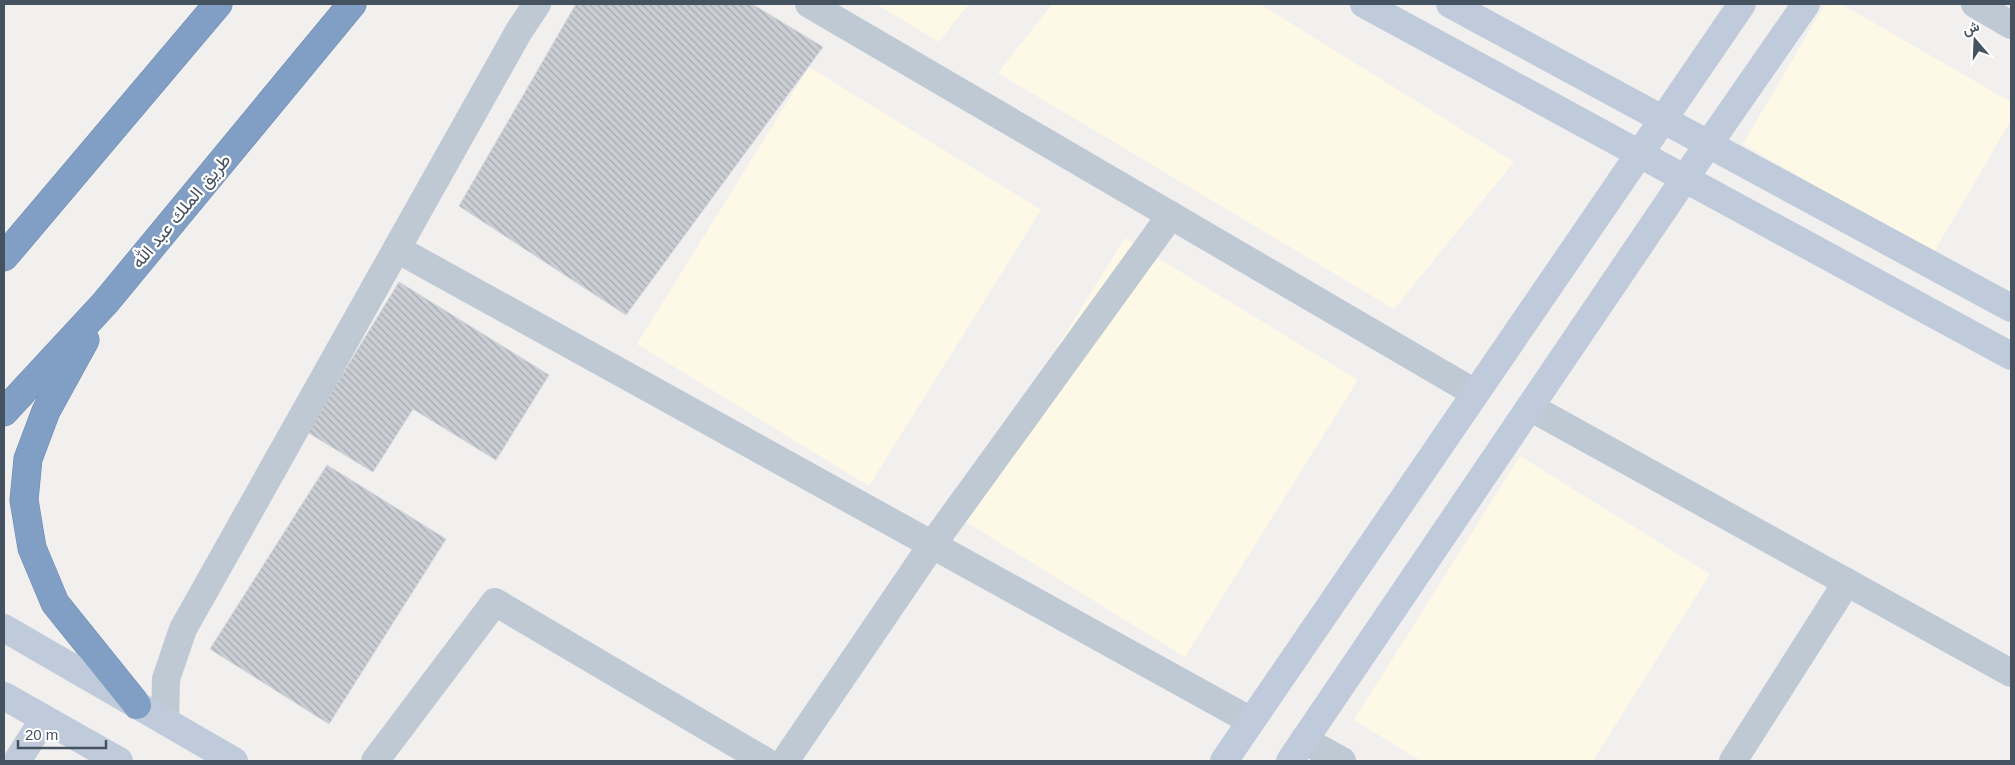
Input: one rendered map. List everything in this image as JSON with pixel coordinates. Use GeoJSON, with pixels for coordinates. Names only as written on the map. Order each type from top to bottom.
{"type":"FeatureCollection","features":[{"type":"Feature","properties":{"kind":"highway"},"geometry":{"type":"LineString","coordinates":[[4,257],[218,4]]}},
{"type":"Feature","properties":{"kind":"highway","name":"طريق الملك عبد الله"},"geometry":{"type":"LineString","coordinates":[[4,412],[105,303],[352,4]]}},
{"type":"Feature","properties":{"kind":"highway"},"geometry":{"type":"LineString","coordinates":[[4,234],[89,157]]}},
{"type":"Feature","properties":{"kind":"highway"},"geometry":{"type":"LineString","coordinates":[[105,303],[46,411],[28,459],[24,500],[32,548],[55,603],[137,705]]}},
{"type":"Feature","properties":{"kind":"main road"},"geometry":{"type":"LineString","coordinates":[[1364,4],[2011,356]]}},
{"type":"Feature","properties":{"kind":"main road"},"geometry":{"type":"LineString","coordinates":[[1450,4],[2011,308]]}},
{"type":"Feature","properties":{"kind":"main road"},"geometry":{"type":"LineString","coordinates":[[1224,761],[1638,153],[1742,4]]}},
{"type":"Feature","properties":{"kind":"main road"},"geometry":{"type":"LineString","coordinates":[[1297,751],[1684,178],[1806,4]]}},
{"type":"Feature","properties":{"kind":"main road"},"geometry":{"type":"LineString","coordinates":[[4,628],[234,761]]}},
{"type":"Feature","properties":{"kind":"main road"},"geometry":{"type":"LineString","coordinates":[[4,696],[44,719],[89,754],[119,761]]}},
{"type":"Feature","properties":{"kind":"main road"},"geometry":{"type":"LineString","coordinates":[[17,761],[44,719]]}},
{"type":"Feature","properties":{"kind":"street"},"geometry":{"type":"LineString","coordinates":[[165,722],[166,679],[183,629],[518,31],[537,4]]}},
{"type":"Feature","properties":{"kind":"street"},"geometry":{"type":"LineString","coordinates":[[809,4],[1475,393]]}},
{"type":"Feature","properties":{"kind":"street"},"geometry":{"type":"LineString","coordinates":[[1975,4],[2011,25]]}},
{"type":"Feature","properties":{"kind":"street"},"geometry":{"type":"LineString","coordinates":[[785,761],[932,545],[1170,215]]}},
{"type":"Feature","properties":{"kind":"street"},"geometry":{"type":"LineString","coordinates":[[397,249],[1251,722]]}},
{"type":"Feature","properties":{"kind":"street"},"geometry":{"type":"LineString","coordinates":[[1530,406],[2011,673]]}},
{"type":"Feature","properties":{"kind":"street"},"geometry":{"type":"LineString","coordinates":[[1733,761],[1847,582]]}},
{"type":"Feature","properties":{"kind":"street"},"geometry":{"type":"LineString","coordinates":[[375,761],[495,602],[766,761]]}},
{"type":"Feature","properties":{"kind":"street"},"geometry":{"type":"LineString","coordinates":[[1297,751],[1342,761]]}},
{"type":"Feature","properties":{"kind":"shaded area"},"geometry":{"type":"Polygon","coordinates":[[[876,4],[969,4],[939,42],[876,4]]]}},
{"type":"Feature","properties":{"kind":"shaded area"},"geometry":{"type":"Polygon","coordinates":[[[1052,4],[1260,4],[1514,162],[1394,309],[998,73],[1052,4]]]}},
{"type":"Feature","properties":{"kind":"shaded area"},"geometry":{"type":"Polygon","coordinates":[[[1825,4],[1841,4],[2011,102],[2011,120],[1933,254],[1743,144],[1825,4]]]}},
{"type":"Feature","properties":{"kind":"shaded area"},"geometry":{"type":"Polygon","coordinates":[[[809,67],[1041,210],[869,486],[637,344],[809,67]]]}},
{"type":"Feature","properties":{"kind":"shaded area"},"geometry":{"type":"Polygon","coordinates":[[[1125,238],[1358,380],[1185,657],[953,514],[1125,238]]]}},
{"type":"Feature","properties":{"kind":"shaded area"},"geometry":{"type":"Polygon","coordinates":[[[1520,456],[1710,574],[1593,761],[1421,761],[1354,720],[1520,456]]]}},
{"type":"Feature","properties":{"kind":"building"},"geometry":{"type":"Polygon","coordinates":[[[576,4],[752,4],[823,47],[626,315],[459,206],[576,4]]]}},
{"type":"Feature","properties":{"kind":"building"},"geometry":{"type":"Polygon","coordinates":[[[399,282],[549,375],[496,460],[413,409],[373,472],[307,432],[399,282]]]}},
{"type":"Feature","properties":{"kind":"building"},"geometry":{"type":"Polygon","coordinates":[[[327,465],[446,539],[329,724],[210,649],[327,465]]]}}]}
